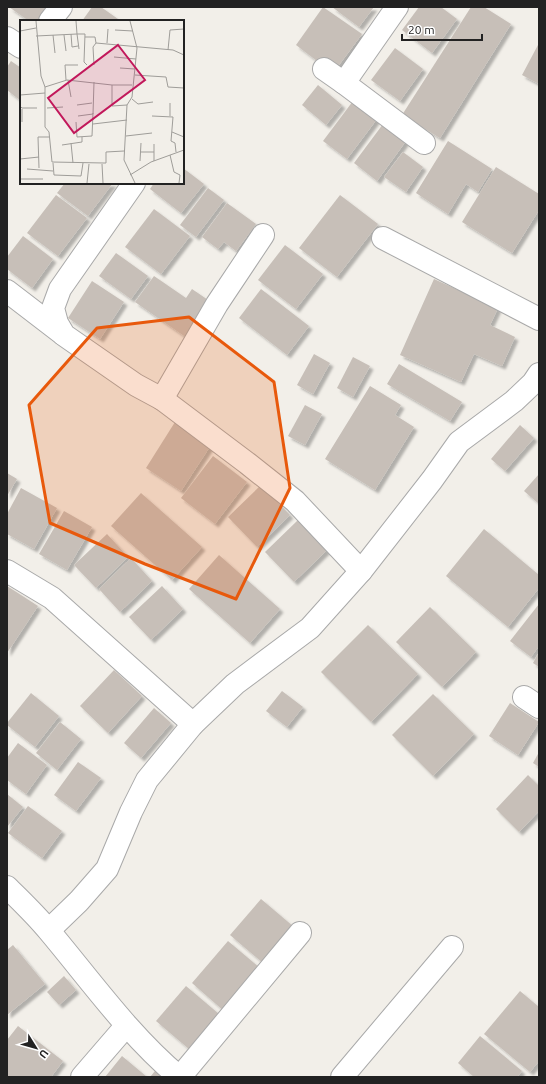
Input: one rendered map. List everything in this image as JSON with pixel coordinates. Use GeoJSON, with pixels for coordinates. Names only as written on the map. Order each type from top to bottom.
{"type":"FeatureCollection","features":[{"type":"Feature","properties":{"kind":"street"},"geometry":{"type":"LineString","coordinates":[[51,20],[61,7]]}},
{"type":"Feature","properties":{"kind":"street"},"geometry":{"type":"LineString","coordinates":[[344,83],[396,7]]}},
{"type":"Feature","properties":{"kind":"street"},"geometry":{"type":"LineString","coordinates":[[7,38],[20,46]]}},
{"type":"Feature","properties":{"kind":"street"},"geometry":{"type":"LineString","coordinates":[[324,70],[344,83],[424,143]]}},
{"type":"Feature","properties":{"kind":"street"},"geometry":{"type":"LineString","coordinates":[[64,335],[57,323],[53,308],[60,290],[133,184]]}},
{"type":"Feature","properties":{"kind":"street"},"geometry":{"type":"LineString","coordinates":[[162,399],[217,304],[263,235]]}},
{"type":"Feature","properties":{"kind":"street"},"geometry":{"type":"LineString","coordinates":[[383,238],[539,319]]}},
{"type":"Feature","properties":{"kind":"street"},"geometry":{"type":"LineString","coordinates":[[7,290],[64,335],[136,385],[162,399],[247,462],[295,501],[361,571]]}},
{"type":"Feature","properties":{"kind":"street"},"geometry":{"type":"LineString","coordinates":[[49,930],[79,901],[107,869],[131,812],[147,780],[193,724],[235,684],[310,628],[361,571],[432,480],[459,442],[514,401],[533,383],[539,374]]}},
{"type":"Feature","properties":{"kind":"street"},"geometry":{"type":"LineString","coordinates":[[7,571],[52,598],[193,724]]}},
{"type":"Feature","properties":{"kind":"street"},"geometry":{"type":"LineString","coordinates":[[7,887],[49,930],[126,1026],[165,1065],[180,1077],[300,933]]}},
{"type":"Feature","properties":{"kind":"street"},"geometry":{"type":"LineString","coordinates":[[342,1077],[452,947]]}},
{"type":"Feature","properties":{"kind":"street"},"geometry":{"type":"LineString","coordinates":[[82,1077],[126,1026]]}},
{"type":"Feature","properties":{"kind":"highlighted area"},"geometry":{"type":"Polygon","coordinates":[[[189,317],[274,382],[290,488],[236,599],[145,564],[50,523],[29,405],[97,328],[189,317]]]}},
{"type":"Feature","properties":{"kind":"building"},"geometry":{"type":"Polygon","coordinates":[[[9,7],[49,7],[40,20],[28,20],[9,7]]]}},
{"type":"Feature","properties":{"kind":"building"},"geometry":{"type":"Polygon","coordinates":[[[92,7],[101,7],[118,19],[118,20],[83,20],[92,7]]]}},
{"type":"Feature","properties":{"kind":"building"},"geometry":{"type":"Polygon","coordinates":[[[323,7],[362,34],[333,73],[296,45],[323,7]]]}},
{"type":"Feature","properties":{"kind":"building"},"geometry":{"type":"Polygon","coordinates":[[[332,7],[374,7],[359,27],[332,7]]]}},
{"type":"Feature","properties":{"kind":"building"},"geometry":{"type":"Polygon","coordinates":[[[419,7],[441,7],[457,19],[432,53],[402,30],[419,7]]]}},
{"type":"Feature","properties":{"kind":"building"},"geometry":{"type":"Polygon","coordinates":[[[471,7],[484,7],[511,24],[440,138],[402,115],[471,7]]]}},
{"type":"Feature","properties":{"kind":"building"},"geometry":{"type":"Polygon","coordinates":[[[539,43],[539,84],[522,75],[539,43]]]}},
{"type":"Feature","properties":{"kind":"building"},"geometry":{"type":"Polygon","coordinates":[[[395,48],[423,69],[400,101],[371,80],[395,48]]]}},
{"type":"Feature","properties":{"kind":"building"},"geometry":{"type":"Polygon","coordinates":[[[11,61],[20,67],[20,100],[7,90],[7,67],[11,61]]]}},
{"type":"Feature","properties":{"kind":"building"},"geometry":{"type":"Polygon","coordinates":[[[318,85],[342,105],[326,125],[302,105],[318,85]]]}},
{"type":"Feature","properties":{"kind":"building"},"geometry":{"type":"Polygon","coordinates":[[[353,101],[377,119],[347,159],[323,141],[353,101]]]}},
{"type":"Feature","properties":{"kind":"building"},"geometry":{"type":"Polygon","coordinates":[[[383,124],[406,141],[377,181],[354,163],[383,124]]]}},
{"type":"Feature","properties":{"kind":"building"},"geometry":{"type":"Polygon","coordinates":[[[448,141],[492,169],[478,192],[466,184],[448,214],[416,193],[448,141]]]}},
{"type":"Feature","properties":{"kind":"building"},"geometry":{"type":"Polygon","coordinates":[[[403,152],[423,167],[406,192],[384,177],[403,152]]]}},
{"type":"Feature","properties":{"kind":"building"},"geometry":{"type":"Polygon","coordinates":[[[496,167],[539,194],[539,210],[512,253],[462,222],[496,167]]]}},
{"type":"Feature","properties":{"kind":"building"},"geometry":{"type":"Polygon","coordinates":[[[184,169],[204,184],[181,213],[150,189],[153,184],[184,184],[184,169]]]}},
{"type":"Feature","properties":{"kind":"building"},"geometry":{"type":"Polygon","coordinates":[[[64,184],[112,184],[88,216],[57,193],[64,184]]]}},
{"type":"Feature","properties":{"kind":"building"},"geometry":{"type":"Polygon","coordinates":[[[208,188],[224,200],[196,237],[180,225],[208,188]]]}},
{"type":"Feature","properties":{"kind":"building"},"geometry":{"type":"Polygon","coordinates":[[[56,195],[87,218],[58,256],[27,233],[56,195]]]}},
{"type":"Feature","properties":{"kind":"building"},"geometry":{"type":"Polygon","coordinates":[[[340,195],[378,224],[337,277],[299,248],[340,195]]]}},
{"type":"Feature","properties":{"kind":"building"},"geometry":{"type":"Polygon","coordinates":[[[227,203],[256,224],[236,251],[224,242],[218,249],[202,237],[227,203]]]}},
{"type":"Feature","properties":{"kind":"building"},"geometry":{"type":"Polygon","coordinates":[[[154,209],[190,236],[161,274],[125,247],[154,209]]]}},
{"type":"Feature","properties":{"kind":"building"},"geometry":{"type":"Polygon","coordinates":[[[23,236],[53,259],[32,288],[7,269],[7,257],[23,236]]]}},
{"type":"Feature","properties":{"kind":"building"},"geometry":{"type":"Polygon","coordinates":[[[285,245],[323,274],[296,309],[258,280],[285,245]]]}},
{"type":"Feature","properties":{"kind":"building"},"geometry":{"type":"Polygon","coordinates":[[[116,253],[148,276],[131,299],[99,276],[116,253]]]}},
{"type":"Feature","properties":{"kind":"building"},"geometry":{"type":"Polygon","coordinates":[[[154,276],[186,298],[192,289],[211,302],[187,338],[135,302],[154,276]]]}},
{"type":"Feature","properties":{"kind":"building"},"geometry":{"type":"Polygon","coordinates":[[[434,279],[498,308],[490,325],[515,337],[502,366],[474,354],[461,382],[400,355],[434,279]]]}},
{"type":"Feature","properties":{"kind":"building"},"geometry":{"type":"Polygon","coordinates":[[[92,281],[124,302],[100,339],[68,318],[92,281]]]}},
{"type":"Feature","properties":{"kind":"building"},"geometry":{"type":"Polygon","coordinates":[[[261,289],[309,326],[287,355],[239,318],[261,289]]]}},
{"type":"Feature","properties":{"kind":"building"},"geometry":{"type":"Polygon","coordinates":[[[314,354],[330,363],[313,394],[297,385],[314,354]]]}},
{"type":"Feature","properties":{"kind":"building"},"geometry":{"type":"Polygon","coordinates":[[[353,357],[370,366],[353,397],[337,388],[353,357]]]}},
{"type":"Feature","properties":{"kind":"building"},"geometry":{"type":"Polygon","coordinates":[[[399,364],[462,402],[450,421],[387,384],[399,364]]]}},
{"type":"Feature","properties":{"kind":"building"},"geometry":{"type":"Polygon","coordinates":[[[370,386],[401,405],[395,415],[414,427],[375,490],[325,459],[370,386]]]}},
{"type":"Feature","properties":{"kind":"building"},"geometry":{"type":"Polygon","coordinates":[[[305,405],[322,414],[305,445],[288,436],[305,405]]]}},
{"type":"Feature","properties":{"kind":"building"},"geometry":{"type":"Polygon","coordinates":[[[175,422],[211,445],[181,491],[146,468],[175,422]]]}},
{"type":"Feature","properties":{"kind":"building"},"geometry":{"type":"Polygon","coordinates":[[[520,425],[534,438],[505,471],[491,459],[520,425]]]}},
{"type":"Feature","properties":{"kind":"building"},"geometry":{"type":"Polygon","coordinates":[[[213,456],[247,482],[215,524],[181,498],[213,456]]]}},
{"type":"Feature","properties":{"kind":"building"},"geometry":{"type":"Polygon","coordinates":[[[7,473],[17,479],[7,496],[7,473]]]}},
{"type":"Feature","properties":{"kind":"building"},"geometry":{"type":"Polygon","coordinates":[[[539,474],[539,504],[524,491],[539,474]]]}},
{"type":"Feature","properties":{"kind":"building"},"geometry":{"type":"Polygon","coordinates":[[[261,485],[290,515],[257,547],[228,517],[261,485]]]}},
{"type":"Feature","properties":{"kind":"building"},"geometry":{"type":"Polygon","coordinates":[[[21,488],[57,508],[34,549],[7,534],[7,514],[21,488]]]}},
{"type":"Feature","properties":{"kind":"building"},"geometry":{"type":"Polygon","coordinates":[[[141,493],[202,547],[172,580],[111,526],[141,493]]]}},
{"type":"Feature","properties":{"kind":"building"},"geometry":{"type":"Polygon","coordinates":[[[64,511],[92,527],[67,570],[39,554],[64,511]]]}},
{"type":"Feature","properties":{"kind":"building"},"geometry":{"type":"Polygon","coordinates":[[[298,520],[327,550],[294,582],[265,552],[298,520]]]}},
{"type":"Feature","properties":{"kind":"building"},"geometry":{"type":"Polygon","coordinates":[[[484,529],[539,575],[539,588],[508,627],[446,576],[484,529]]]}},
{"type":"Feature","properties":{"kind":"building"},"geometry":{"type":"Polygon","coordinates":[[[107,534],[128,557],[96,588],[74,565],[107,534]]]}},
{"type":"Feature","properties":{"kind":"building"},"geometry":{"type":"Polygon","coordinates":[[[219,555],[280,609],[250,643],[189,589],[219,555]]]}},
{"type":"Feature","properties":{"kind":"building"},"geometry":{"type":"Polygon","coordinates":[[[131,558],[152,581],[120,612],[99,589],[131,558]]]}},
{"type":"Feature","properties":{"kind":"building"},"geometry":{"type":"Polygon","coordinates":[[[7,586],[38,606],[7,653],[7,586]]]}},
{"type":"Feature","properties":{"kind":"building"},"geometry":{"type":"Polygon","coordinates":[[[162,586],[183,609],[151,640],[129,617],[162,586]]]}},
{"type":"Feature","properties":{"kind":"building"},"geometry":{"type":"Polygon","coordinates":[[[539,604],[539,646],[531,657],[510,641],[539,604]]]}},
{"type":"Feature","properties":{"kind":"building"},"geometry":{"type":"Polygon","coordinates":[[[430,607],[476,652],[442,687],[396,642],[430,607]]]}},
{"type":"Feature","properties":{"kind":"building"},"geometry":{"type":"Polygon","coordinates":[[[368,625],[418,674],[371,722],[321,672],[368,625]]]}},
{"type":"Feature","properties":{"kind":"building"},"geometry":{"type":"Polygon","coordinates":[[[539,652],[539,667],[533,663],[539,652]]]}},
{"type":"Feature","properties":{"kind":"building"},"geometry":{"type":"Polygon","coordinates":[[[114,670],[142,696],[108,733],[80,706],[114,670]]]}},
{"type":"Feature","properties":{"kind":"building"},"geometry":{"type":"Polygon","coordinates":[[[282,691],[303,707],[287,727],[266,711],[282,691]]]}},
{"type":"Feature","properties":{"kind":"building"},"geometry":{"type":"Polygon","coordinates":[[[31,693],[59,716],[35,747],[7,725],[31,693]]]}},
{"type":"Feature","properties":{"kind":"building"},"geometry":{"type":"Polygon","coordinates":[[[433,694],[474,734],[433,776],[392,735],[433,694]]]}},
{"type":"Feature","properties":{"kind":"building"},"geometry":{"type":"Polygon","coordinates":[[[510,703],[539,722],[518,755],[489,736],[510,703]]]}},
{"type":"Feature","properties":{"kind":"building"},"geometry":{"type":"Polygon","coordinates":[[[154,708],[171,723],[141,758],[124,743],[154,708]]]}},
{"type":"Feature","properties":{"kind":"building"},"geometry":{"type":"Polygon","coordinates":[[[60,722],[81,739],[57,770],[36,753],[60,722]]]}},
{"type":"Feature","properties":{"kind":"building"},"geometry":{"type":"Polygon","coordinates":[[[18,743],[47,765],[26,794],[7,780],[7,758],[18,743]]]}},
{"type":"Feature","properties":{"kind":"building"},"geometry":{"type":"Polygon","coordinates":[[[539,752],[539,767],[533,763],[539,752]]]}},
{"type":"Feature","properties":{"kind":"building"},"geometry":{"type":"Polygon","coordinates":[[[78,762],[101,778],[76,811],[54,795],[78,762]]]}},
{"type":"Feature","properties":{"kind":"building"},"geometry":{"type":"Polygon","coordinates":[[[528,775],[539,786],[539,811],[519,832],[496,809],[528,775]]]}},
{"type":"Feature","properties":{"kind":"building"},"geometry":{"type":"Polygon","coordinates":[[[7,794],[23,807],[7,827],[7,794]]]}},
{"type":"Feature","properties":{"kind":"building"},"geometry":{"type":"Polygon","coordinates":[[[28,806],[62,831],[42,858],[8,833],[28,806]]]}},
{"type":"Feature","properties":{"kind":"building"},"geometry":{"type":"Polygon","coordinates":[[[261,899],[294,927],[263,963],[230,935],[261,899]]]}},
{"type":"Feature","properties":{"kind":"building"},"geometry":{"type":"Polygon","coordinates":[[[228,941],[260,968],[224,1011],[192,983],[228,941]]]}},
{"type":"Feature","properties":{"kind":"building"},"geometry":{"type":"Polygon","coordinates":[[[13,945],[45,984],[7,1015],[7,950],[13,945]]]}},
{"type":"Feature","properties":{"kind":"building"},"geometry":{"type":"Polygon","coordinates":[[[64,976],[76,990],[59,1005],[47,992],[64,976]]]}},
{"type":"Feature","properties":{"kind":"building"},"geometry":{"type":"Polygon","coordinates":[[[186,986],[219,1014],[189,1049],[156,1021],[186,986]]]}},
{"type":"Feature","properties":{"kind":"building"},"geometry":{"type":"Polygon","coordinates":[[[520,991],[539,1007],[539,1061],[530,1072],[484,1034],[520,991]]]}},
{"type":"Feature","properties":{"kind":"building"},"geometry":{"type":"Polygon","coordinates":[[[18,1026],[63,1061],[51,1077],[7,1077],[7,1040],[18,1026]]]}},
{"type":"Feature","properties":{"kind":"building"},"geometry":{"type":"Polygon","coordinates":[[[480,1036],[522,1071],[517,1077],[474,1077],[458,1063],[480,1036]]]}},
{"type":"Feature","properties":{"kind":"building"},"geometry":{"type":"Polygon","coordinates":[[[122,1056],[147,1077],[105,1077],[122,1056]]]}},
{"type":"Feature","properties":{"kind":"building"},"geometry":{"type":"Polygon","coordinates":[[[155,1071],[163,1077],[150,1077],[155,1071]]]}}]}
